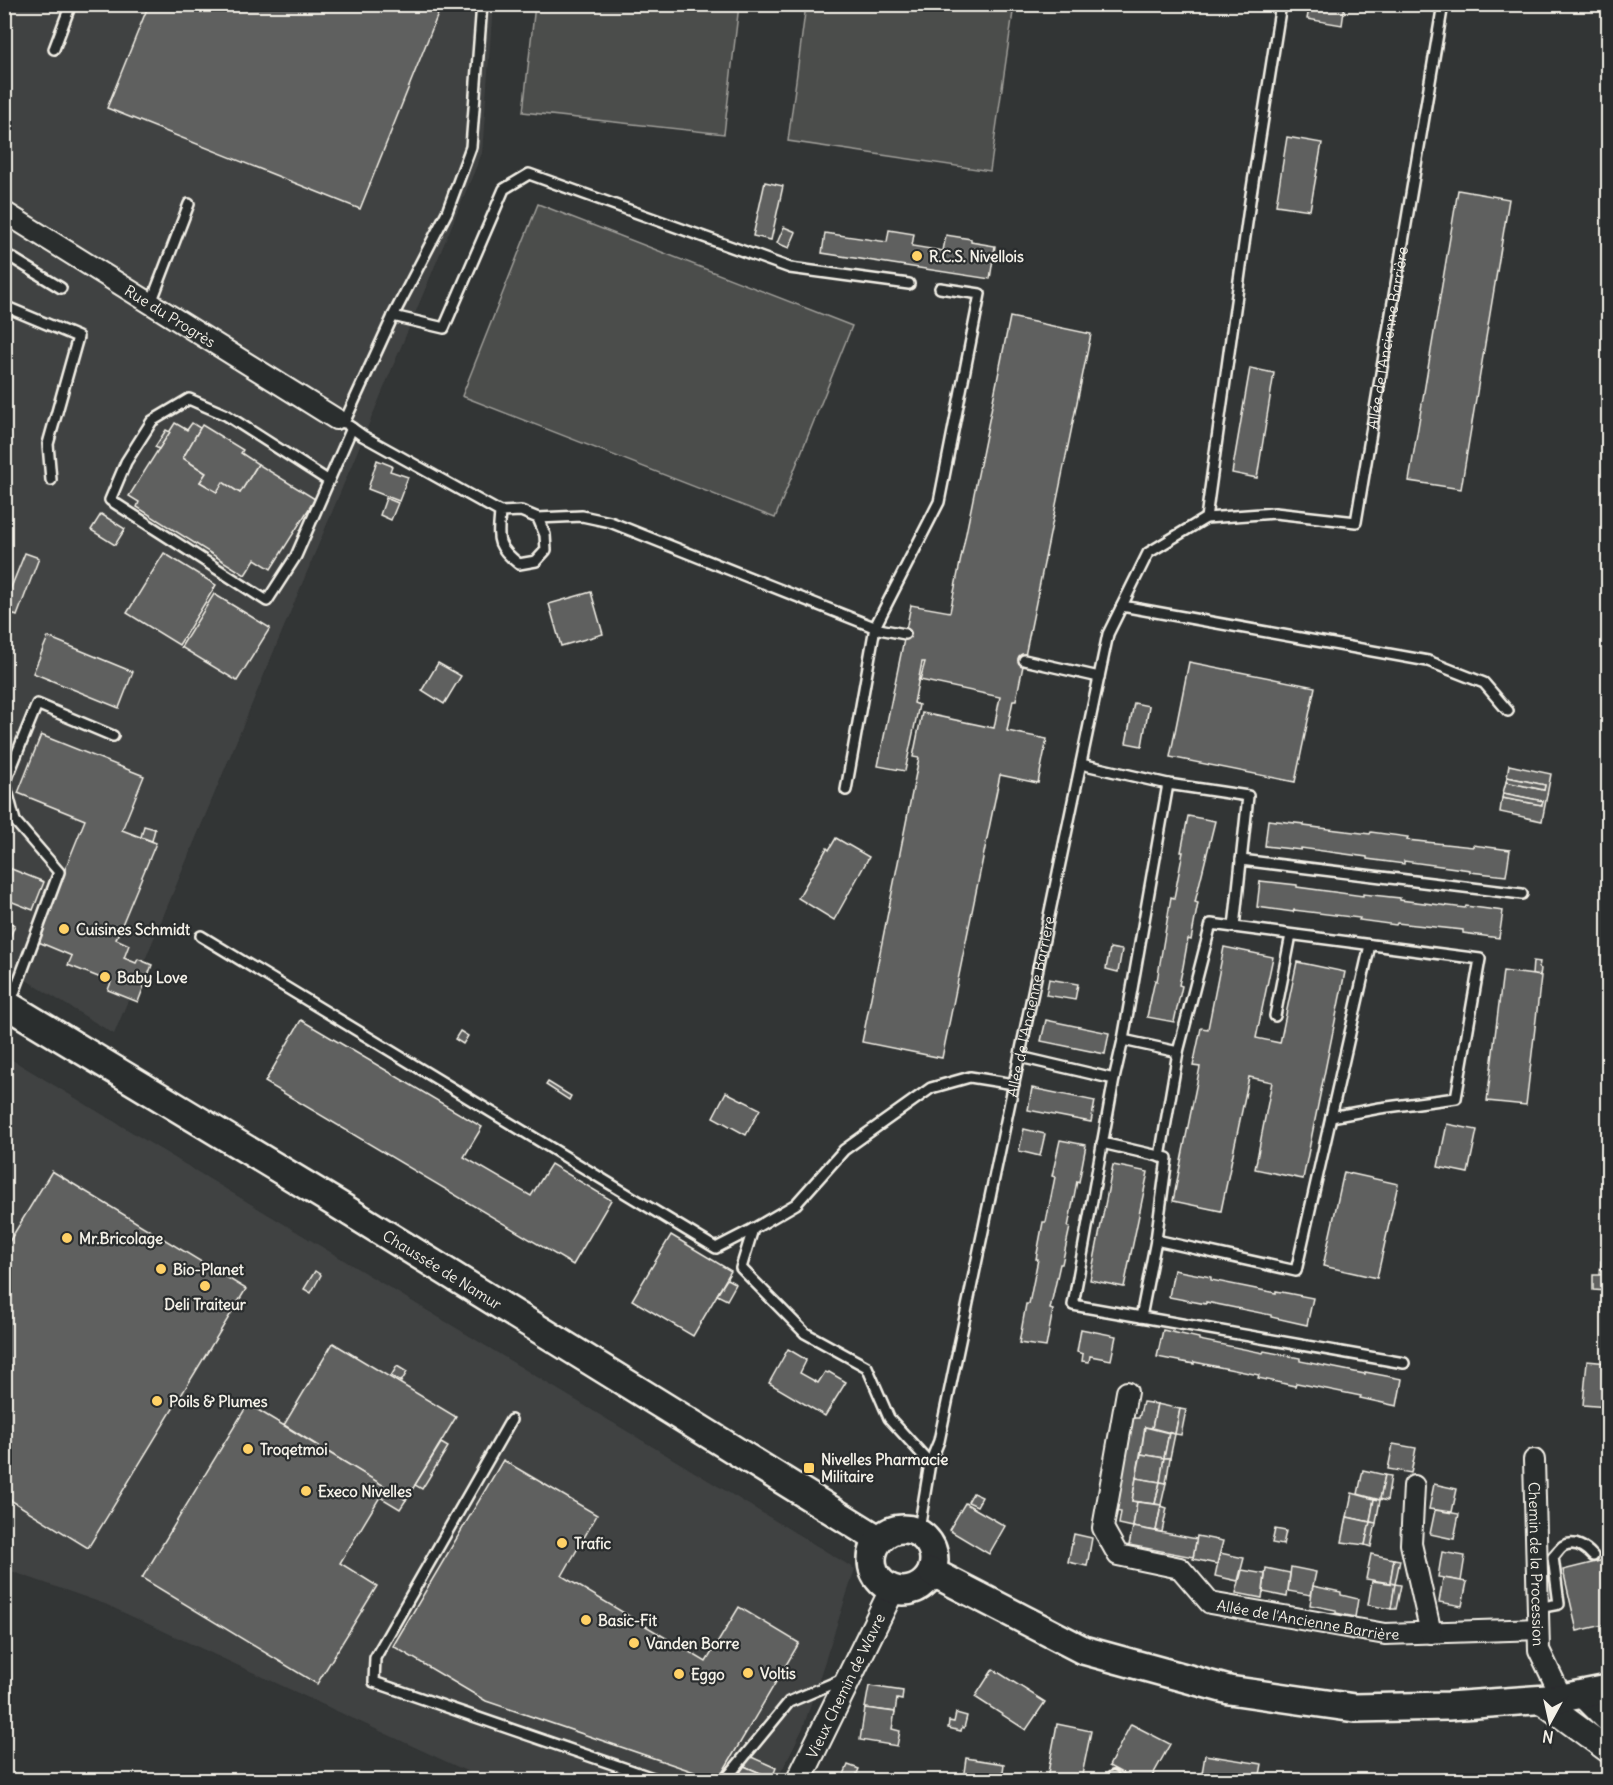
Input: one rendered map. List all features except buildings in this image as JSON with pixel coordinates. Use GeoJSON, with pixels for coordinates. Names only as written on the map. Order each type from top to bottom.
{"type":"FeatureCollection","features":[{"type":"Feature","properties":{"kind":"main road","name":"Chaussée de Namur"},"geometry":{"type":"LineString","coordinates":[[7,1005],[337,1204],[879,1539]]}},
{"type":"Feature","properties":{"kind":"main road"},"geometry":{"type":"LineString","coordinates":[[903,1528],[917,1532],[929,1542],[934,1557],[932,1572],[922,1585],[908,1591],[892,1590],[880,1581],[872,1568],[872,1553],[879,1539],[890,1531],[903,1528]]}},
{"type":"Feature","properties":{"kind":"main road"},"geometry":{"type":"LineString","coordinates":[[932,1572],[1083,1650],[1228,1690],[1355,1708],[1448,1706],[1561,1697],[1608,1689]]}},
{"type":"Feature","properties":{"kind":"street","name":"Rue du Progrès"},"geometry":{"type":"LineString","coordinates":[[4,212],[344,424]]}},
{"type":"Feature","properties":{"kind":"street","name":"Allée de l'Ancienne Barrière"},"geometry":{"type":"LineString","coordinates":[[1127,1392],[1103,1528],[1118,1555],[1180,1568],[1210,1603],[1385,1634],[1538,1629]]}},
{"type":"Feature","properties":{"kind":"street","name":"Chemin de la Procession"},"geometry":{"type":"LineString","coordinates":[[1534,1460],[1539,1650],[1561,1697]]}},
{"type":"Feature","properties":{"kind":"street"},"geometry":{"type":"LineString","coordinates":[[1414,1486],[1411,1544],[1431,1633]]}},
{"type":"Feature","properties":{"kind":"street","name":"Vieux Chemin de Wavre"},"geometry":{"type":"LineString","coordinates":[[799,1780],[892,1590]]}},
{"type":"Feature","properties":{"kind":"street"},"geometry":{"type":"LineString","coordinates":[[1561,1697],[1608,1720]]}},
{"type":"Feature","properties":{"kind":"street"},"geometry":{"type":"LineString","coordinates":[[1561,1697],[1608,1750]]}},
{"type":"Feature","properties":{"kind":"lane"},"geometry":{"type":"LineString","coordinates":[[54,49],[71,4]]}},
{"type":"Feature","properties":{"kind":"lane"},"geometry":{"type":"LineString","coordinates":[[329,481],[226,416],[189,399],[152,421],[126,462],[110,500],[267,601],[296,556],[329,481],[344,424],[393,316],[447,212],[471,147],[482,4]]}},
{"type":"Feature","properties":{"kind":"lane"},"geometry":{"type":"LineString","coordinates":[[1206,518],[1250,201],[1281,4]]}},
{"type":"Feature","properties":{"kind":"lane","name":"Allée de l'Ancienne Barrière"},"geometry":{"type":"LineString","coordinates":[[917,1532],[930,1463],[941,1429],[1108,634],[1148,553],[1206,518],[1275,513],[1356,522],[1443,4]]}},
{"type":"Feature","properties":{"kind":"lane"},"geometry":{"type":"LineString","coordinates":[[393,316],[444,328],[504,189],[529,174],[790,268],[909,284]]}},
{"type":"Feature","properties":{"kind":"lane"},"geometry":{"type":"LineString","coordinates":[[151,303],[189,204]]}},
{"type":"Feature","properties":{"kind":"lane"},"geometry":{"type":"LineString","coordinates":[[4,253],[62,288]]}},
{"type":"Feature","properties":{"kind":"lane"},"geometry":{"type":"LineString","coordinates":[[846,790],[875,627],[939,502],[980,294],[940,288]]}},
{"type":"Feature","properties":{"kind":"lane"},"geometry":{"type":"LineString","coordinates":[[4,306],[78,336],[48,444],[51,480]]}},
{"type":"Feature","properties":{"kind":"lane"},"geometry":{"type":"LineString","coordinates":[[344,424],[500,512],[521,511],[538,518],[582,516],[610,522],[875,627],[905,634]]}},
{"type":"Feature","properties":{"kind":"lane"},"geometry":{"type":"LineString","coordinates":[[500,512],[498,539],[505,553],[519,564],[536,561],[546,550],[545,535],[538,518]]}},
{"type":"Feature","properties":{"kind":"lane"},"geometry":{"type":"LineString","coordinates":[[1122,606],[1428,661],[1484,683],[1508,711]]}},
{"type":"Feature","properties":{"kind":"lane"},"geometry":{"type":"LineString","coordinates":[[1024,660],[1099,677]]}},
{"type":"Feature","properties":{"kind":"lane"},"geometry":{"type":"LineString","coordinates":[[7,1005],[59,872],[15,821],[5,783],[37,704],[113,736]]}},
{"type":"Feature","properties":{"kind":"lane"},"geometry":{"type":"LineString","coordinates":[[1081,764],[1168,784],[1248,796],[1234,927]]}},
{"type":"Feature","properties":{"kind":"lane"},"geometry":{"type":"LineString","coordinates":[[1168,784],[1073,1305],[1404,1363]]}},
{"type":"Feature","properties":{"kind":"lane"},"geometry":{"type":"LineString","coordinates":[[1241,860],[1522,894]]}},
{"type":"Feature","properties":{"kind":"lane"},"geometry":{"type":"LineString","coordinates":[[1160,1157],[1178,1052],[1210,924],[1480,959],[1456,1098],[1331,1117]]}},
{"type":"Feature","properties":{"kind":"lane"},"geometry":{"type":"LineString","coordinates":[[1275,1016],[1291,934]]}},
{"type":"Feature","properties":{"kind":"lane"},"geometry":{"type":"LineString","coordinates":[[201,936],[716,1248],[796,1203],[844,1150],[931,1088],[970,1077],[1014,1084]]}},
{"type":"Feature","properties":{"kind":"lane"},"geometry":{"type":"LineString","coordinates":[[1156,1240],[1296,1271],[1370,945]]}},
{"type":"Feature","properties":{"kind":"lane"},"geometry":{"type":"LineString","coordinates":[[1123,1040],[1178,1052]]}},
{"type":"Feature","properties":{"kind":"lane"},"geometry":{"type":"LineString","coordinates":[[1020,1057],[1114,1079]]}},
{"type":"Feature","properties":{"kind":"lane"},"geometry":{"type":"LineString","coordinates":[[1102,1143],[1167,1158],[1156,1240],[1141,1317]]}},
{"type":"Feature","properties":{"kind":"lane"},"geometry":{"type":"LineString","coordinates":[[753,1229],[741,1269],[805,1333],[867,1367],[889,1418],[930,1463]]}},
{"type":"Feature","properties":{"kind":"lane"},"geometry":{"type":"LineString","coordinates":[[511,1420],[375,1658],[374,1682],[659,1780]]}},
{"type":"Feature","properties":{"kind":"lane"},"geometry":{"type":"LineString","coordinates":[[1538,1608],[1558,1604],[1553,1557],[1563,1546],[1574,1544],[1586,1547],[1593,1556]]}},
{"type":"Feature","properties":{"kind":"lane"},"geometry":{"type":"LineString","coordinates":[[725,1780],[789,1702],[850,1676]]}},
{"type":"Feature","properties":{"kind":"shaded area"},"geometry":{"type":"Polygon","coordinates":[[[4,5],[493,5],[482,153],[114,1034],[5,967],[4,5]]]}},
{"type":"Feature","properties":{"kind":"shaded area"},"geometry":{"type":"Polygon","coordinates":[[[535,5],[739,5],[724,134],[523,112],[535,5]]]}},
{"type":"Feature","properties":{"kind":"shaded area"},"geometry":{"type":"Polygon","coordinates":[[[806,5],[1014,5],[990,171],[788,141],[806,5]]]}},
{"type":"Feature","properties":{"kind":"shaded area"},"geometry":{"type":"Polygon","coordinates":[[[538,204],[852,326],[775,518],[462,396],[538,204]]]}},
{"type":"Feature","properties":{"kind":"shaded area"},"geometry":{"type":"Polygon","coordinates":[[[4,1055],[855,1569],[803,1728],[777,1780],[486,1780],[105,1604],[5,1569],[4,1055]]]}},
{"type":"Feature","properties":{"kind":"place","name":"R.C.S. Nivellois"},"geometry":{"type":"Point","coordinates":[917,256]}},
{"type":"Feature","properties":{"kind":"place","name":"Cuisines Schmidt"},"geometry":{"type":"Point","coordinates":[64,929]}},
{"type":"Feature","properties":{"kind":"place","name":"Baby Love"},"geometry":{"type":"Point","coordinates":[105,977]}},
{"type":"Feature","properties":{"kind":"place","name":"Mr.Bricolage"},"geometry":{"type":"Point","coordinates":[67,1238]}},
{"type":"Feature","properties":{"kind":"place","name":"Bio-Planet"},"geometry":{"type":"Point","coordinates":[161,1269]}},
{"type":"Feature","properties":{"kind":"place","name":"Deli Traiteur"},"geometry":{"type":"Point","coordinates":[205,1286]}},
{"type":"Feature","properties":{"kind":"place","name":"Poils & Plumes"},"geometry":{"type":"Point","coordinates":[157,1401]}},
{"type":"Feature","properties":{"kind":"place","name":"Troqetmoi"},"geometry":{"type":"Point","coordinates":[248,1449]}},
{"type":"Feature","properties":{"kind":"place","name":"Nivelles Pharmacie Militaire"},"geometry":{"type":"Point","coordinates":[809,1468]}},
{"type":"Feature","properties":{"kind":"place","name":"Execo Nivelles"},"geometry":{"type":"Point","coordinates":[306,1491]}},
{"type":"Feature","properties":{"kind":"place","name":"Trafic"},"geometry":{"type":"Point","coordinates":[562,1543]}},
{"type":"Feature","properties":{"kind":"place","name":"Basic-Fit"},"geometry":{"type":"Point","coordinates":[586,1620]}},
{"type":"Feature","properties":{"kind":"place","name":"Vanden Borre"},"geometry":{"type":"Point","coordinates":[634,1643]}},
{"type":"Feature","properties":{"kind":"place","name":"Voltis"},"geometry":{"type":"Point","coordinates":[748,1673]}},
{"type":"Feature","properties":{"kind":"place","name":"Eggo"},"geometry":{"type":"Point","coordinates":[679,1674]}}]}
